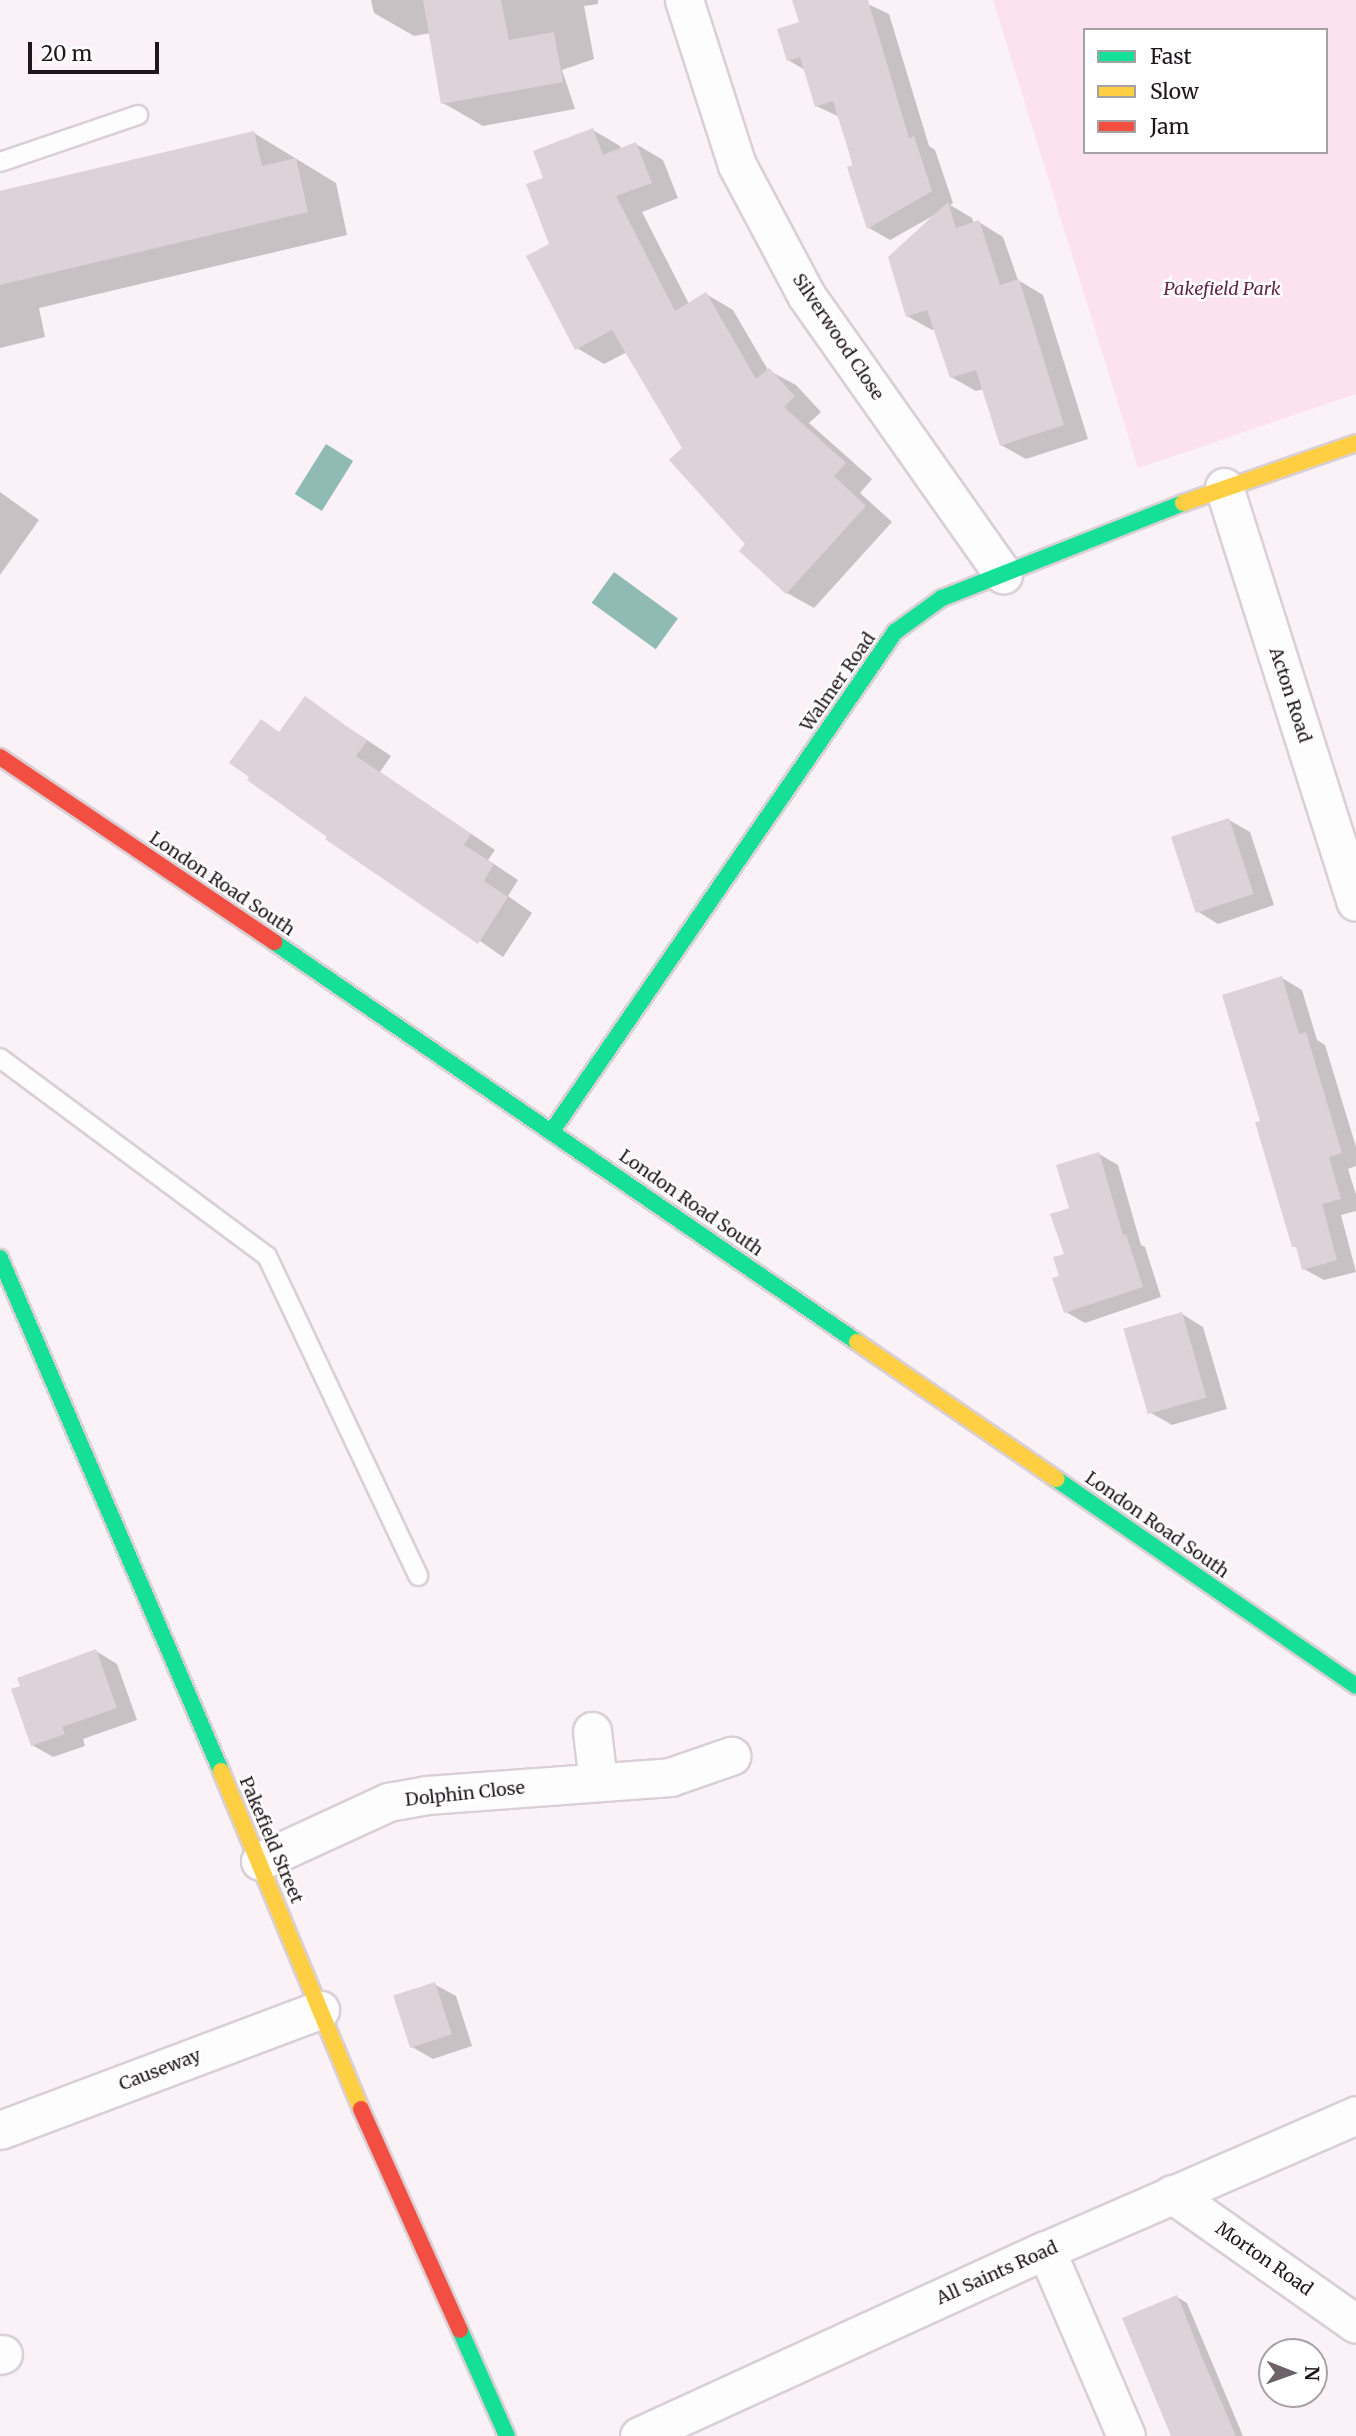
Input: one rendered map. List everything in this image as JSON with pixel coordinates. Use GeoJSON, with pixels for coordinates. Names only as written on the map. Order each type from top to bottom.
{"type":"FeatureCollection","features":[{"type":"Feature","properties":{"kind":"street","name":"Silverwood Close"},"geometry":{"type":"LineString","coordinates":[[684,0],[737,165],[806,295],[1003,574]]}},
{"type":"Feature","properties":{"kind":"street","name":"Walmer Road"},"geometry":{"type":"LineString","coordinates":[[552,1130],[895,632],[943,598],[1224,487],[1356,443]]}},
{"type":"Feature","properties":{"kind":"street","name":"Acton Road"},"geometry":{"type":"LineString","coordinates":[[1224,487],[1356,902]]}},
{"type":"Feature","properties":{"kind":"street","name":"London Road South"},"geometry":{"type":"LineString","coordinates":[[0,757],[552,1130],[1356,1686]]}},
{"type":"Feature","properties":{"kind":"street","name":"Pakefield Street"},"geometry":{"type":"LineString","coordinates":[[0,1258],[260,1861],[320,2010],[507,2436]]}},
{"type":"Feature","properties":{"kind":"street"},"geometry":{"type":"LineString","coordinates":[[592,1731],[598,1782]]}},
{"type":"Feature","properties":{"kind":"street","name":"Dolphin Close"},"geometry":{"type":"LineString","coordinates":[[260,1861],[387,1802],[427,1795],[670,1777],[731,1756]]}},
{"type":"Feature","properties":{"kind":"street","name":"Causeway"},"geometry":{"type":"LineString","coordinates":[[0,2130],[320,2010]]}},
{"type":"Feature","properties":{"kind":"street","name":"All Saints Road"},"geometry":{"type":"LineString","coordinates":[[639,2436],[1046,2250],[1356,2115]]}},
{"type":"Feature","properties":{"kind":"street","name":"Morton Road"},"geometry":{"type":"LineString","coordinates":[[1172,2194],[1356,2324]]}},
{"type":"Feature","properties":{"kind":"street"},"geometry":{"type":"LineString","coordinates":[[1046,2250],[1126,2436]]}},
{"type":"Feature","properties":{"kind":"lane"},"geometry":{"type":"LineString","coordinates":[[0,162],[138,115]]}},
{"type":"Feature","properties":{"kind":"lane"},"geometry":{"type":"LineString","coordinates":[[0,1058],[267,1256],[418,1576]]}},
{"type":"Feature","properties":{"kind":"green space","name":"Pakefield Park"},"geometry":{"type":"Polygon","coordinates":[[[993,0],[1356,0],[1356,394],[1138,468],[993,0]]]}},
{"type":"Feature","properties":{"kind":"shaded area"},"geometry":{"type":"Polygon","coordinates":[[[326,444],[353,461],[322,511],[295,494],[326,444]]]}},
{"type":"Feature","properties":{"kind":"shaded area"},"geometry":{"type":"Polygon","coordinates":[[[614,572],[678,618],[656,649],[592,603],[614,572]]]}},
{"type":"Feature","properties":{"kind":"building"},"geometry":{"type":"Polygon","coordinates":[[[423,0],[501,0],[509,40],[554,32],[563,82],[441,104],[423,0]]]}},
{"type":"Feature","properties":{"kind":"building"},"geometry":{"type":"Polygon","coordinates":[[[792,0],[868,0],[909,138],[914,136],[932,191],[867,229],[847,167],[853,165],[833,101],[815,107],[800,57],[787,61],[777,29],[799,22],[792,0]]]}},
{"type":"Feature","properties":{"kind":"building"},"geometry":{"type":"Polygon","coordinates":[[[593,128],[603,155],[636,142],[652,183],[616,196],[675,311],[706,292],[756,379],[769,368],[795,396],[784,407],[846,463],[834,476],[866,506],[786,594],[739,551],[745,544],[669,460],[682,448],[612,330],[575,350],[526,256],[549,244],[526,184],[543,178],[533,151],[593,128]]]}},
{"type":"Feature","properties":{"kind":"building"},"geometry":{"type":"Polygon","coordinates":[[[254,131],[262,166],[296,158],[308,212],[0,285],[0,191],[254,131]]]}},
{"type":"Feature","properties":{"kind":"building"},"geometry":{"type":"Polygon","coordinates":[[[948,202],[956,228],[979,220],[1000,285],[1019,279],[1064,425],[1000,446],[976,370],[950,378],[927,310],[906,317],[888,257],[948,202]]]}},
{"type":"Feature","properties":{"kind":"building"},"geometry":{"type":"Polygon","coordinates":[[[305,696],[367,741],[356,756],[471,834],[464,845],[494,864],[484,881],[508,897],[478,944],[325,839],[327,837],[247,780],[249,777],[229,763],[261,719],[279,732],[305,696]]]}},
{"type":"Feature","properties":{"kind":"building"},"geometry":{"type":"Polygon","coordinates":[[[1229,818],[1254,894],[1196,913],[1171,837],[1229,818]]]}},
{"type":"Feature","properties":{"kind":"building"},"geometry":{"type":"Polygon","coordinates":[[[1282,976],[1299,1034],[1306,1032],[1342,1153],[1329,1157],[1341,1199],[1322,1204],[1337,1260],[1302,1270],[1296,1246],[1292,1247],[1255,1122],[1260,1121],[1222,995],[1282,976]]]}},
{"type":"Feature","properties":{"kind":"building"},"geometry":{"type":"Polygon","coordinates":[[[1099,1152],[1123,1235],[1126,1234],[1143,1287],[1064,1313],[1052,1278],[1059,1276],[1053,1257],[1064,1254],[1050,1214],[1069,1208],[1056,1165],[1099,1152]]]}},
{"type":"Feature","properties":{"kind":"building"},"geometry":{"type":"Polygon","coordinates":[[[1182,1312],[1207,1398],[1148,1414],[1123,1329],[1182,1312]]]}},
{"type":"Feature","properties":{"kind":"building"},"geometry":{"type":"Polygon","coordinates":[[[96,1649],[117,1708],[62,1727],[65,1734],[31,1746],[11,1689],[20,1686],[17,1678],[96,1649]]]}},
{"type":"Feature","properties":{"kind":"building"},"geometry":{"type":"Polygon","coordinates":[[[435,1982],[452,2034],[410,2048],[393,1996],[435,1982]]]}},
{"type":"Feature","properties":{"kind":"building"},"geometry":{"type":"Polygon","coordinates":[[[1177,2295],[1236,2436],[1171,2436],[1122,2318],[1177,2295]]]}},
{"type":"Feature","properties":{"kind":"traffic: fast"},"geometry":{"type":"LineString","coordinates":[[552,1131],[895,632],[942,598],[1183,503]]}},
{"type":"Feature","properties":{"kind":"traffic: fast"},"geometry":{"type":"LineString","coordinates":[[274,942],[857,1342]]}},
{"type":"Feature","properties":{"kind":"traffic: fast"},"geometry":{"type":"LineString","coordinates":[[0,1258],[221,1771]]}},
{"type":"Feature","properties":{"kind":"traffic: fast"},"geometry":{"type":"LineString","coordinates":[[1056,1479],[1356,1686]]}},
{"type":"Feature","properties":{"kind":"traffic: fast"},"geometry":{"type":"LineString","coordinates":[[460,2330],[507,2436]]}},
{"type":"Feature","properties":{"kind":"traffic: slow"},"geometry":{"type":"LineString","coordinates":[[1183,503],[1356,443]]}},
{"type":"Feature","properties":{"kind":"traffic: slow"},"geometry":{"type":"LineString","coordinates":[[857,1342],[1056,1479]]}},
{"type":"Feature","properties":{"kind":"traffic: slow"},"geometry":{"type":"LineString","coordinates":[[221,1771],[361,2109]]}},
{"type":"Feature","properties":{"kind":"traffic: jam"},"geometry":{"type":"LineString","coordinates":[[0,757],[274,942]]}},
{"type":"Feature","properties":{"kind":"traffic: jam"},"geometry":{"type":"LineString","coordinates":[[361,2109],[460,2330]]}}]}
